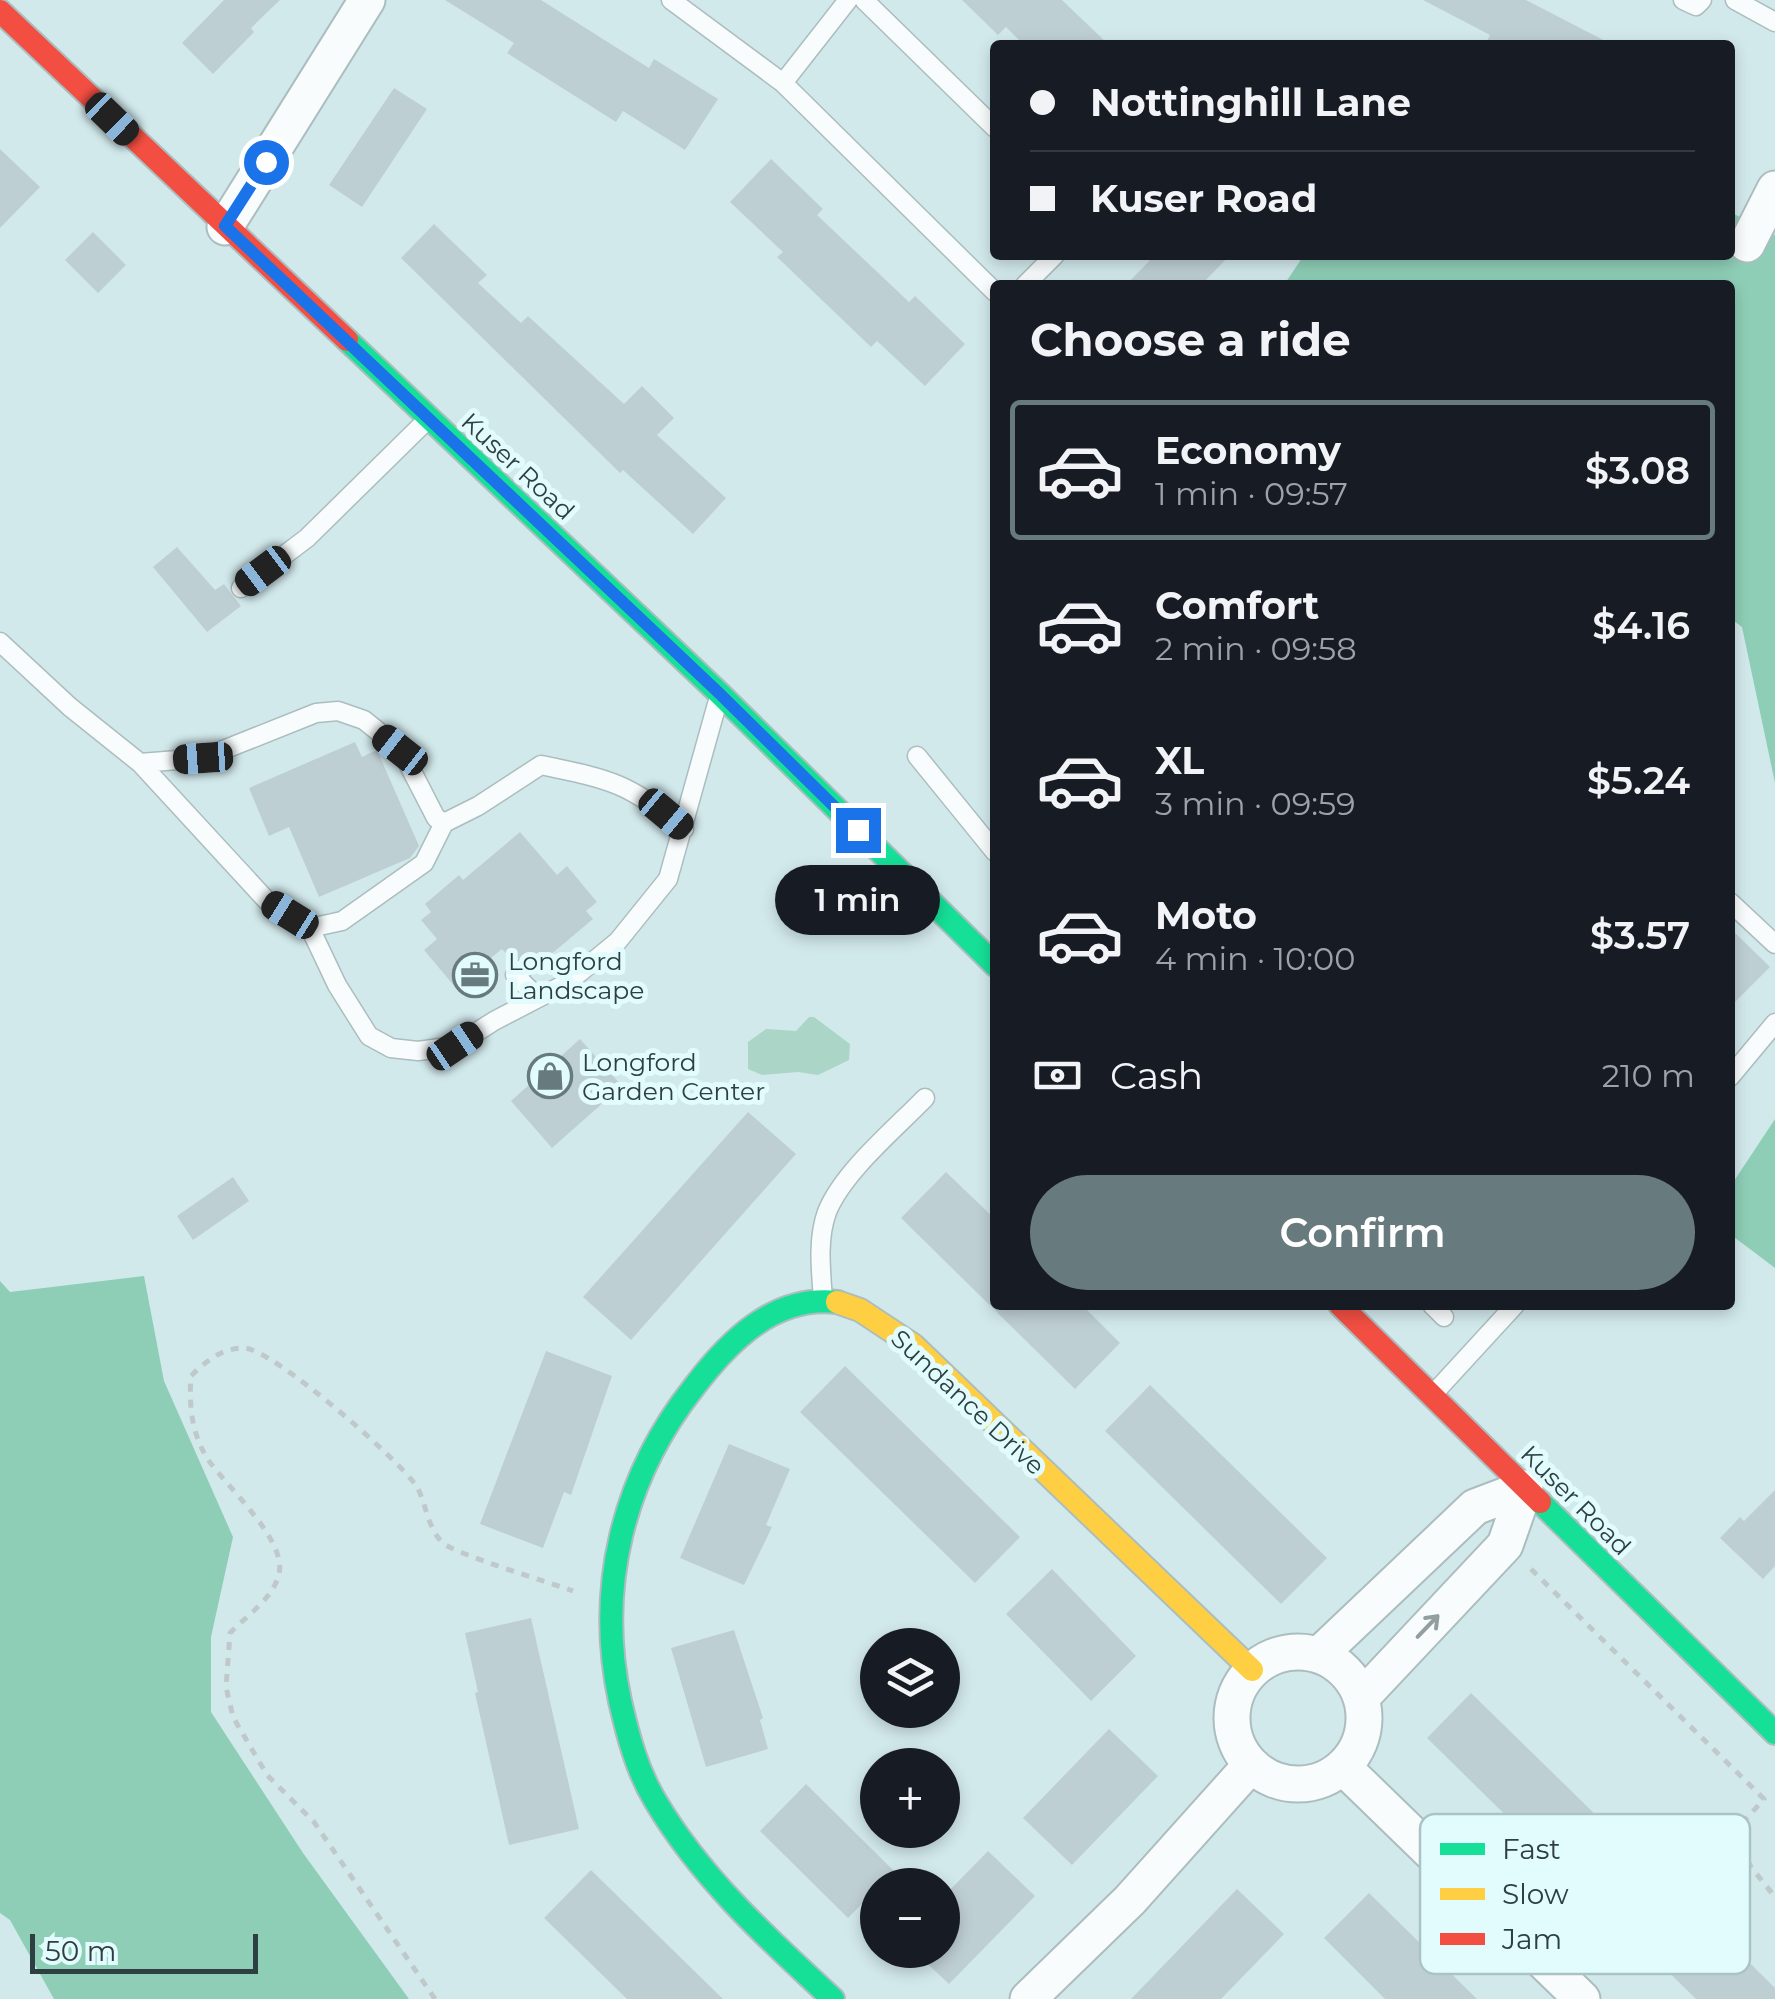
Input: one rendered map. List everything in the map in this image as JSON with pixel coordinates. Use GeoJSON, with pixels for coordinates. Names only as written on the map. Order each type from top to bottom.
{"type":"FeatureCollection","features":[{"type":"Feature","properties":{"kind":"street"},"geometry":{"type":"LineString","coordinates":[[225,226],[366,0]]}},
{"type":"Feature","properties":{"kind":"street","name":"Kuser Road"},"geometry":{"type":"LineString","coordinates":[[0,11],[720,694],[990,961]]}},
{"type":"Feature","properties":{"kind":"street"},"geometry":{"type":"LineString","coordinates":[[1747,244],[1775,189]]}},
{"type":"Feature","properties":{"kind":"street"},"geometry":{"type":"LineString","coordinates":[[823,1302],[784,1310],[743,1331],[683,1398],[659,1432],[634,1484],[623,1519],[608,1602],[610,1657],[618,1698],[630,1742],[654,1799],[722,1890],[833,1999]]}},
{"type":"Feature","properties":{"kind":"street","name":"Sundance Drive"},"geometry":{"type":"LineString","coordinates":[[823,1302],[837,1302],[890,1326],[921,1351],[1252,1670]]}},
{"type":"Feature","properties":{"kind":"street","name":"Kuser Road"},"geometry":{"type":"LineString","coordinates":[[1345,1310],[1775,1733]]}},
{"type":"Feature","properties":{"kind":"street"},"geometry":{"type":"LineString","coordinates":[[1319,1655],[1474,1507],[1525,1488]]}},
{"type":"Feature","properties":{"kind":"street"},"geometry":{"type":"LineString","coordinates":[[1362,1697],[1505,1545],[1525,1488]]}},
{"type":"Feature","properties":{"kind":"street"},"geometry":{"type":"LineString","coordinates":[[1284,1653],[1319,1655],[1345,1671],[1362,1697],[1363,1735],[1343,1767],[1318,1782],[1290,1784],[1251,1765],[1240,1751],[1232,1717],[1241,1684],[1267,1659],[1284,1653]]}},
{"type":"Feature","properties":{"kind":"street"},"geometry":{"type":"LineString","coordinates":[[1028,1999],[1130,1900],[1251,1765]]}},
{"type":"Feature","properties":{"kind":"street"},"geometry":{"type":"LineString","coordinates":[[1343,1767],[1420,1842]]}},
{"type":"Feature","properties":{"kind":"street"},"geometry":{"type":"LineString","coordinates":[[1556,1974],[1582,1999]]}},
{"type":"Feature","properties":{"kind":"lane"},"geometry":{"type":"LineString","coordinates":[[671,0],[784,83],[990,287]]}},
{"type":"Feature","properties":{"kind":"lane"},"geometry":{"type":"LineString","coordinates":[[784,83],[848,0]]}},
{"type":"Feature","properties":{"kind":"lane"},"geometry":{"type":"LineString","coordinates":[[864,0],[990,123]]}},
{"type":"Feature","properties":{"kind":"lane"},"geometry":{"type":"LineString","coordinates":[[1682,0],[1696,6],[1702,0]]}},
{"type":"Feature","properties":{"kind":"lane"},"geometry":{"type":"LineString","coordinates":[[1734,0],[1775,22]]}},
{"type":"Feature","properties":{"kind":"lane"},"geometry":{"type":"LineString","coordinates":[[1030,280],[1050,260]]}},
{"type":"Feature","properties":{"kind":"lane"},"geometry":{"type":"LineString","coordinates":[[241,588],[307,538],[428,419]]}},
{"type":"Feature","properties":{"kind":"lane"},"geometry":{"type":"LineString","coordinates":[[0,642],[70,707],[140,763],[269,902],[310,928],[337,985],[369,1036],[391,1048],[418,1051],[455,1046],[568,983],[618,941],[668,879],[720,694]]}},
{"type":"Feature","properties":{"kind":"lane"},"geometry":{"type":"LineString","coordinates":[[140,763],[203,758],[316,713],[338,711],[364,720],[400,750],[436,818],[444,823]]}},
{"type":"Feature","properties":{"kind":"lane"},"geometry":{"type":"LineString","coordinates":[[916,756],[990,846]]}},
{"type":"Feature","properties":{"kind":"lane"},"geometry":{"type":"LineString","coordinates":[[310,928],[342,921],[424,863],[444,823],[541,765],[606,778],[649,800],[684,829]]}},
{"type":"Feature","properties":{"kind":"lane"},"geometry":{"type":"LineString","coordinates":[[1735,907],[1775,944]]}},
{"type":"Feature","properties":{"kind":"lane"},"geometry":{"type":"LineString","coordinates":[[524,968],[515,975],[538,998]]}},
{"type":"Feature","properties":{"kind":"lane"},"geometry":{"type":"LineString","coordinates":[[1735,1071],[1775,1023]]}},
{"type":"Feature","properties":{"kind":"lane"},"geometry":{"type":"LineString","coordinates":[[823,1302],[821,1242],[826,1214],[855,1170],[926,1098]]}},
{"type":"Feature","properties":{"kind":"lane"},"geometry":{"type":"LineString","coordinates":[[1432,1395],[1510,1310]]}},
{"type":"Feature","properties":{"kind":"path"},"geometry":{"type":"LineString","coordinates":[[435,1999],[314,1822],[267,1775],[234,1717],[226,1687],[230,1633],[271,1594],[280,1571],[275,1544],[206,1455],[189,1410],[191,1376],[206,1360],[226,1351],[248,1348],[276,1362],[398,1464],[418,1490],[428,1520],[444,1544],[585,1596]]}},
{"type":"Feature","properties":{"kind":"path"},"geometry":{"type":"LineString","coordinates":[[1531,1570],[1764,1799],[1750,1814]]}},
{"type":"Feature","properties":{"kind":"path"},"geometry":{"type":"LineString","coordinates":[[1750,1867],[1775,1897]]}},
{"type":"Feature","properties":{"kind":"green space"},"geometry":{"type":"Polygon","coordinates":[[[1735,215],[1775,235],[1775,783],[1742,627],[1735,622],[1735,280],[1287,280],[1301,260],[1735,260],[1735,215]]]}},
{"type":"Feature","properties":{"kind":"green space"},"geometry":{"type":"Polygon","coordinates":[[[809,1017],[850,1044],[849,1060],[818,1075],[762,1075],[748,1069],[748,1042],[766,1029],[796,1031],[809,1017]]]}},
{"type":"Feature","properties":{"kind":"green space"},"geometry":{"type":"Polygon","coordinates":[[[1775,1119],[1775,1268],[1735,1238],[1735,1179],[1775,1119]]]}},
{"type":"Feature","properties":{"kind":"green space"},"geometry":{"type":"Polygon","coordinates":[[[144,1276],[164,1381],[233,1537],[211,1637],[211,1712],[303,1853],[409,1999],[54,1999],[10,1920],[0,1913],[0,1281],[10,1292],[144,1276]]]}},
{"type":"Feature","properties":{"kind":"building"},"geometry":{"type":"Polygon","coordinates":[[[224,0],[280,0],[213,74],[182,43],[224,0]]]}},
{"type":"Feature","properties":{"kind":"building"},"geometry":{"type":"Polygon","coordinates":[[[445,0],[541,0],[649,68],[654,59],[718,99],[685,150],[623,111],[616,122],[507,53],[514,43],[445,0]]]}},
{"type":"Feature","properties":{"kind":"building"},"geometry":{"type":"Polygon","coordinates":[[[962,0],[1062,0],[1104,40],[1019,40],[1006,27],[998,35],[962,0]]]}},
{"type":"Feature","properties":{"kind":"building"},"geometry":{"type":"Polygon","coordinates":[[[1423,0],[1526,0],[1603,40],[1488,40],[1490,35],[1423,0]]]}},
{"type":"Feature","properties":{"kind":"building"},"geometry":{"type":"Polygon","coordinates":[[[394,88],[427,109],[362,207],[329,185],[394,88]]]}},
{"type":"Feature","properties":{"kind":"building"},"geometry":{"type":"Polygon","coordinates":[[[0,149],[40,187],[0,228],[0,149]]]}},
{"type":"Feature","properties":{"kind":"building"},"geometry":{"type":"Polygon","coordinates":[[[771,159],[823,209],[817,215],[909,302],[915,296],[965,344],[925,386],[877,341],[871,347],[777,257],[783,252],[730,202],[771,159]]]}},
{"type":"Feature","properties":{"kind":"building"},"geometry":{"type":"Polygon","coordinates":[[[434,224],[487,275],[478,283],[521,323],[528,316],[624,404],[642,386],[674,418],[657,435],[726,498],[693,534],[623,470],[620,473],[401,258],[434,224]]]}},
{"type":"Feature","properties":{"kind":"building"},"geometry":{"type":"Polygon","coordinates":[[[93,232],[126,265],[98,293],[65,260],[93,232]]]}},
{"type":"Feature","properties":{"kind":"building"},"geometry":{"type":"Polygon","coordinates":[[[1150,260],[1225,260],[1206,280],[1131,280],[1150,260]]]}},
{"type":"Feature","properties":{"kind":"building"},"geometry":{"type":"Polygon","coordinates":[[[177,547],[215,590],[224,584],[241,606],[207,632],[153,567],[177,547]]]}},
{"type":"Feature","properties":{"kind":"building"},"geometry":{"type":"Polygon","coordinates":[[[355,742],[362,757],[377,750],[419,846],[410,858],[319,897],[289,827],[269,836],[249,788],[355,742]]]}},
{"type":"Feature","properties":{"kind":"building"},"geometry":{"type":"Polygon","coordinates":[[[520,832],[557,875],[567,866],[597,902],[586,911],[593,919],[536,967],[528,956],[513,961],[502,949],[455,987],[424,950],[437,939],[421,920],[431,912],[425,904],[459,875],[463,880],[520,832]]]}},
{"type":"Feature","properties":{"kind":"building"},"geometry":{"type":"Polygon","coordinates":[[[1735,933],[1770,967],[1735,1002],[1735,933]]]}},
{"type":"Feature","properties":{"kind":"building"},"geometry":{"type":"Polygon","coordinates":[[[580,1039],[622,1086],[552,1148],[511,1101],[580,1039]]]}},
{"type":"Feature","properties":{"kind":"building"},"geometry":{"type":"Polygon","coordinates":[[[748,1112],[796,1154],[631,1340],[583,1297],[748,1112]]]}},
{"type":"Feature","properties":{"kind":"building"},"geometry":{"type":"Polygon","coordinates":[[[946,1172],[990,1214],[990,1305],[901,1218],[946,1172]]]}},
{"type":"Feature","properties":{"kind":"building"},"geometry":{"type":"Polygon","coordinates":[[[233,1177],[249,1201],[193,1240],[177,1216],[233,1177]]]}},
{"type":"Feature","properties":{"kind":"building"},"geometry":{"type":"Polygon","coordinates":[[[995,1310],[1087,1310],[1120,1343],[1075,1389],[995,1310]]]}},
{"type":"Feature","properties":{"kind":"building"},"geometry":{"type":"Polygon","coordinates":[[[546,1351],[612,1376],[571,1495],[564,1492],[543,1548],[480,1524],[546,1351]]]}},
{"type":"Feature","properties":{"kind":"building"},"geometry":{"type":"Polygon","coordinates":[[[845,1366],[1020,1537],[975,1583],[800,1412],[845,1366]]]}},
{"type":"Feature","properties":{"kind":"building"},"geometry":{"type":"Polygon","coordinates":[[[1150,1385],[1327,1558],[1281,1604],[1105,1431],[1150,1385]]]}},
{"type":"Feature","properties":{"kind":"building"},"geometry":{"type":"Polygon","coordinates":[[[729,1444],[790,1469],[766,1525],[772,1527],[744,1585],[680,1558],[729,1444]]]}},
{"type":"Feature","properties":{"kind":"building"},"geometry":{"type":"Polygon","coordinates":[[[1775,1490],[1775,1566],[1763,1579],[1720,1538],[1775,1490]]]}},
{"type":"Feature","properties":{"kind":"building"},"geometry":{"type":"Polygon","coordinates":[[[1052,1569],[1136,1656],[1091,1701],[1006,1614],[1052,1569]]]}},
{"type":"Feature","properties":{"kind":"building"},"geometry":{"type":"Polygon","coordinates":[[[531,1618],[579,1829],[509,1845],[465,1633],[531,1618]]]}},
{"type":"Feature","properties":{"kind":"building"},"geometry":{"type":"Polygon","coordinates":[[[734,1630],[763,1718],[760,1720],[768,1749],[706,1767],[671,1648],[734,1630]]]}},
{"type":"Feature","properties":{"kind":"building"},"geometry":{"type":"Polygon","coordinates":[[[1471,1693],[1595,1814],[1504,1814],[1427,1738],[1471,1693]]]}},
{"type":"Feature","properties":{"kind":"building"},"geometry":{"type":"Polygon","coordinates":[[[1109,1729],[1158,1776],[1072,1865],[1023,1818],[1109,1729]]]}},
{"type":"Feature","properties":{"kind":"building"},"geometry":{"type":"Polygon","coordinates":[[[806,1784],[860,1837],[860,1848],[871,1848],[891,1868],[860,1868],[860,1906],[848,1918],[760,1831],[806,1784]]]}},
{"type":"Feature","properties":{"kind":"building"},"geometry":{"type":"Polygon","coordinates":[[[988,1851],[1035,1896],[949,1984],[932,1968],[960,1968],[960,1880],[988,1851]]]}},
{"type":"Feature","properties":{"kind":"building"},"geometry":{"type":"Polygon","coordinates":[[[591,1870],[723,1999],[627,1999],[544,1918],[591,1870]]]}},
{"type":"Feature","properties":{"kind":"building"},"geometry":{"type":"Polygon","coordinates":[[[1237,1889],[1284,1934],[1221,1999],[1131,1999],[1237,1889]]]}},
{"type":"Feature","properties":{"kind":"building"},"geometry":{"type":"Polygon","coordinates":[[[1369,1893],[1420,1943],[1420,1974],[1452,1974],[1477,1999],[1385,1999],[1324,1938],[1369,1893]]]}},
{"type":"Feature","properties":{"kind":"building"},"geometry":{"type":"Polygon","coordinates":[[[1750,1963],[1775,1988],[1775,1999],[1696,1999],[1671,1974],[1750,1974],[1750,1963]]]}},
{"type":"Feature","properties":{"kind":"traffic: fast"},"geometry":{"type":"LineString","coordinates":[[347,340],[720,694],[990,960]]}},
{"type":"Feature","properties":{"kind":"traffic: fast"},"geometry":{"type":"LineString","coordinates":[[833,1999],[715,1882],[674,1830],[649,1790],[623,1714],[613,1659],[611,1617],[621,1536],[633,1497],[669,1422],[694,1387],[738,1338],[773,1314],[814,1302],[837,1302]]}},
{"type":"Feature","properties":{"kind":"traffic: fast"},"geometry":{"type":"LineString","coordinates":[[1540,1502],[1775,1733]]}},
{"type":"Feature","properties":{"kind":"traffic: slow"},"geometry":{"type":"LineString","coordinates":[[837,1302],[860,1310],[913,1345],[1252,1670]]}},
{"type":"Feature","properties":{"kind":"traffic: jam"},"geometry":{"type":"LineString","coordinates":[[0,11],[347,340]]}},
{"type":"Feature","properties":{"kind":"traffic: jam"},"geometry":{"type":"LineString","coordinates":[[1345,1310],[1540,1502]]}},
{"type":"Feature","properties":{"kind":"place","name":"Longford Landscape"},"geometry":{"type":"Point","coordinates":[475,975]}},
{"type":"Feature","properties":{"kind":"place","name":"Longford Garden Center"},"geometry":{"type":"Point","coordinates":[550,1076]}},
{"type":"Feature","properties":{"kind":"route"},"geometry":{"type":"LineString","coordinates":[[266,162],[225,226],[720,694],[858,830]]}}]}
